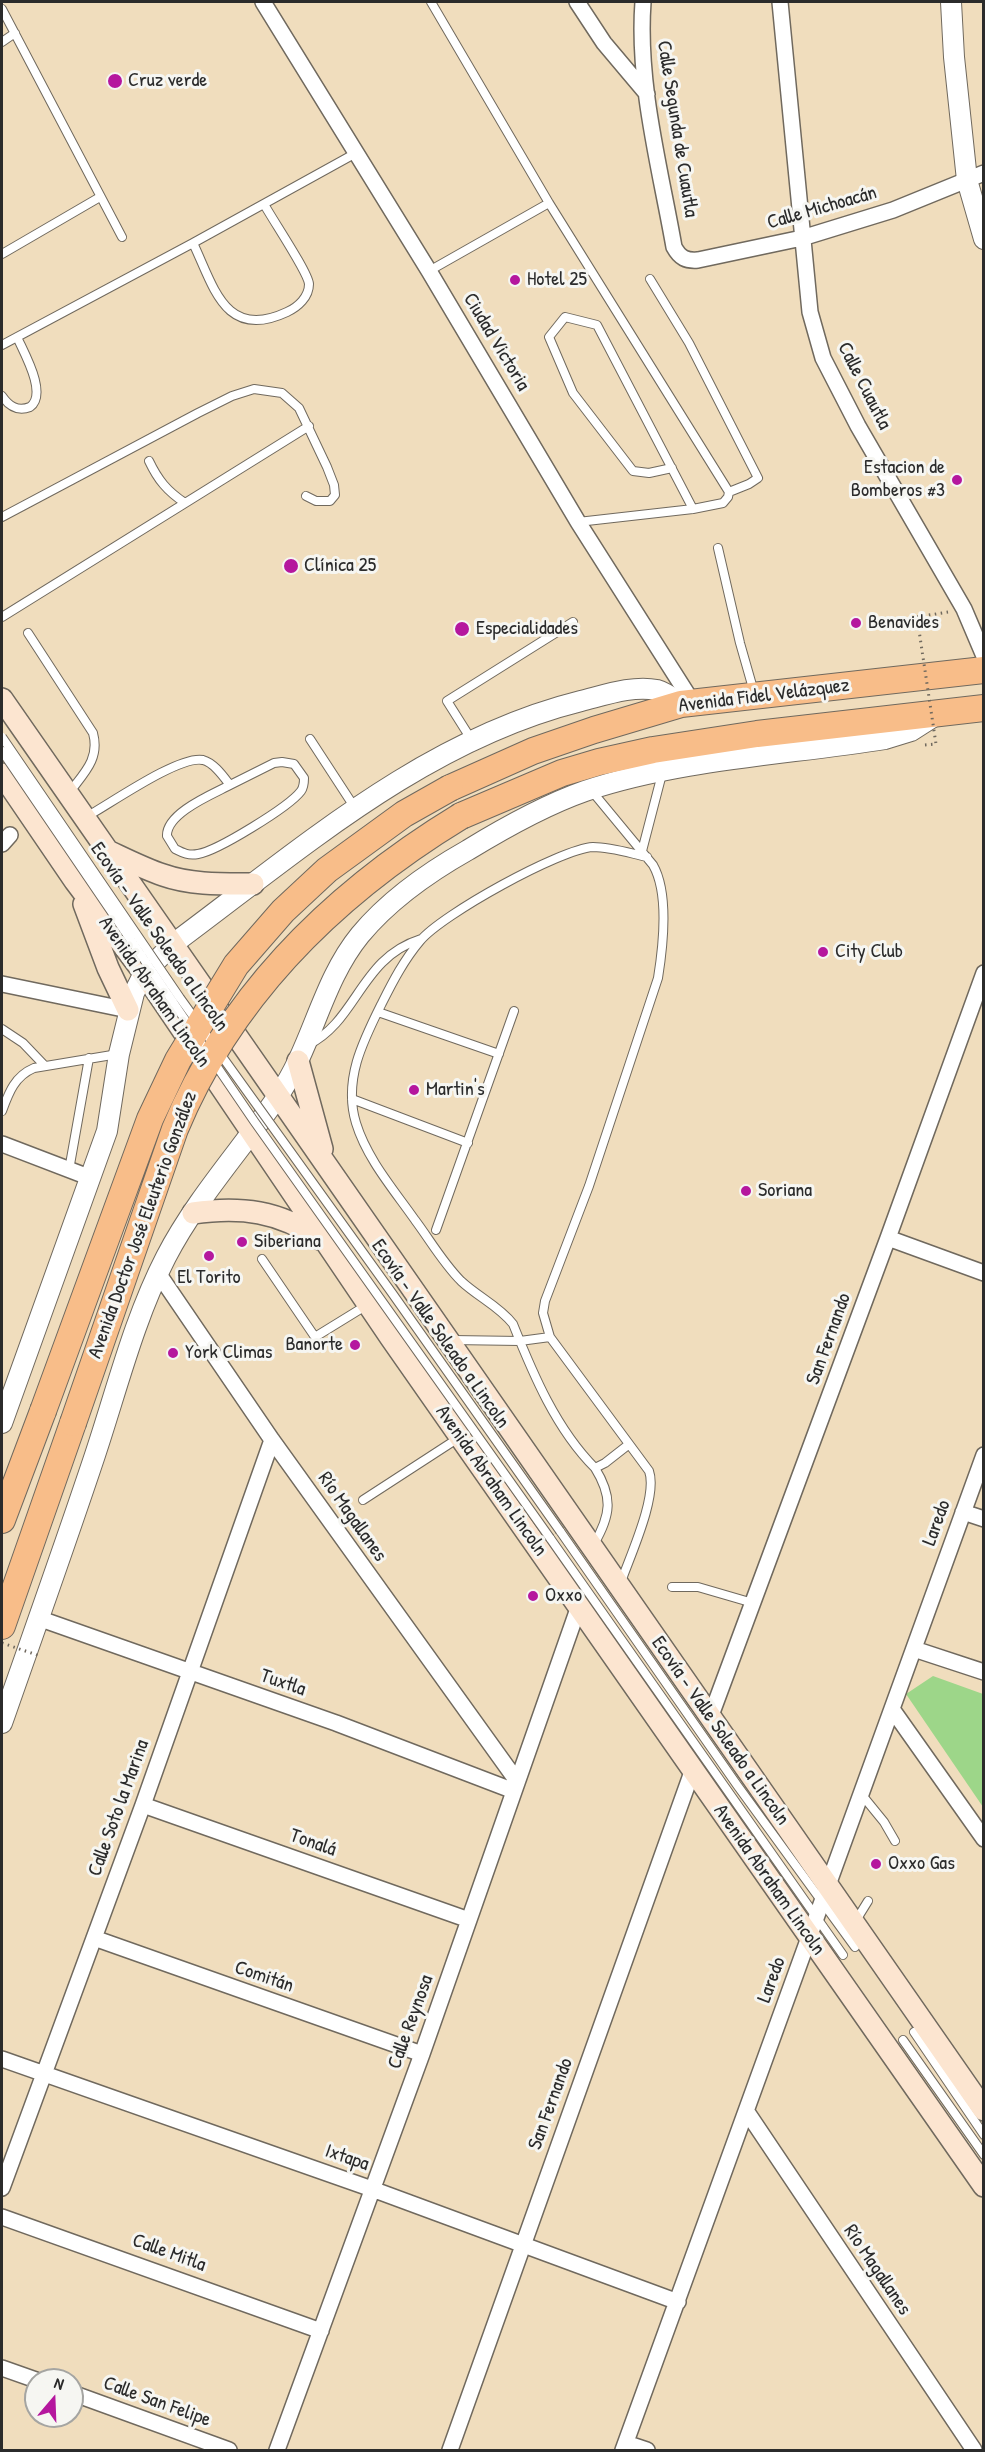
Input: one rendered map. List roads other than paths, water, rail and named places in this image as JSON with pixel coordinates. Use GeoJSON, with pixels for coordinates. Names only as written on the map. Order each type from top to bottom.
{"type":"FeatureCollection","features":[{"type":"Feature","properties":{"kind":"highway","name":"Avenida Fidel Velázquez"},"geometry":{"type":"LineString","coordinates":[[450,788],[533,751],[594,730],[687,703],[984,670]]}},
{"type":"Feature","properties":{"kind":"highway","name":"Avenida Fidel Velázquez"},"geometry":{"type":"LineString","coordinates":[[461,816],[562,773],[653,750],[758,734],[984,708]]}},
{"type":"Feature","properties":{"kind":"highway","name":"Avenida Doctor José Eleuterio González"},"geometry":{"type":"LineString","coordinates":[[2,1520],[150,1119],[178,1060],[231,973],[254,942],[327,870],[396,820],[450,788]]}},
{"type":"Feature","properties":{"kind":"highway","name":"Avenida Doctor José Eleuterio González"},"geometry":{"type":"LineString","coordinates":[[2,1626],[175,1129],[188,1098],[219,1043],[265,981],[315,927],[396,857],[461,816]]}},
{"type":"Feature","properties":{"kind":"main road"},"geometry":{"type":"LineString","coordinates":[[2,699],[711,1718],[819,1911],[854,1923],[984,2110]]}},
{"type":"Feature","properties":{"kind":"main road","name":"Avenida Abraham Lincoln"},"geometry":{"type":"LineString","coordinates":[[2,774],[75,881],[144,973],[391,1338],[692,1772],[819,1911],[984,2186]]}},
{"type":"Feature","properties":{"kind":"main road"},"geometry":{"type":"LineString","coordinates":[[110,852],[164,875],[180,879],[205,883],[253,885]]}},
{"type":"Feature","properties":{"kind":"main road"},"geometry":{"type":"LineString","coordinates":[[75,881],[108,968],[128,1010]]}},
{"type":"Feature","properties":{"kind":"main road"},"geometry":{"type":"LineString","coordinates":[[301,1054],[327,1167]]}},
{"type":"Feature","properties":{"kind":"main road"},"geometry":{"type":"LineString","coordinates":[[193,1213],[218,1209],[266,1213],[302,1226],[328,1245]]}},
{"type":"Feature","properties":{"kind":"main road"},"geometry":{"type":"LineString","coordinates":[[368,1304],[394,1302],[402,1288],[404,1278]]}},
{"type":"Feature","properties":{"kind":"main road"},"geometry":{"type":"LineString","coordinates":[[391,1338],[400,1327],[415,1319],[442,1333]]}},
{"type":"Feature","properties":{"kind":"street","name":"Ciudad Victoria"},"geometry":{"type":"LineString","coordinates":[[263,2],[429,271],[687,703]]}},
{"type":"Feature","properties":{"kind":"street"},"geometry":{"type":"LineString","coordinates":[[577,2],[604,43],[646,94]]}},
{"type":"Feature","properties":{"kind":"street","name":"Calle Segunda de Cuautla"},"geometry":{"type":"LineString","coordinates":[[643,2],[641,31],[646,94],[674,247],[684,260]]}},
{"type":"Feature","properties":{"kind":"street","name":"Calle Cuautla"},"geometry":{"type":"LineString","coordinates":[[780,2],[810,312],[823,358],[858,426],[964,609],[984,656]]}},
{"type":"Feature","properties":{"kind":"street"},"geometry":{"type":"LineString","coordinates":[[951,2],[954,57],[984,239]]}},
{"type":"Feature","properties":{"kind":"street","name":"Calle Michoacán"},"geometry":{"type":"LineString","coordinates":[[684,260],[698,260],[802,238],[893,210],[975,176]]}},
{"type":"Feature","properties":{"kind":"street"},"geometry":{"type":"LineString","coordinates":[[4,1411],[107,1131],[128,1010],[138,982],[144,973],[173,944],[356,809],[420,767],[472,740],[541,711],[627,690],[659,690],[687,703]]}},
{"type":"Feature","properties":{"kind":"street"},"geometry":{"type":"LineString","coordinates":[[2,1723],[86,1484],[124,1364],[158,1273],[193,1213],[279,1095],[301,1054],[326,993],[343,960],[361,934],[420,881],[476,845],[538,813],[591,790],[663,770],[720,760],[885,739],[911,731],[941,712]]}},
{"type":"Feature","properties":{"kind":"street","name":"San Fernando"},"geometry":{"type":"LineString","coordinates":[[711,1718],[984,973]]}},
{"type":"Feature","properties":{"kind":"street"},"geometry":{"type":"LineString","coordinates":[[2,984],[128,1010]]}},
{"type":"Feature","properties":{"kind":"street"},"geometry":{"type":"LineString","coordinates":[[2,1144],[91,1178]]}},
{"type":"Feature","properties":{"kind":"street"},"geometry":{"type":"LineString","coordinates":[[888,1238],[984,1273]]}},
{"type":"Feature","properties":{"kind":"street","name":"Río Magallanes"},"geometry":{"type":"LineString","coordinates":[[158,1273],[272,1440],[515,1786]]}},
{"type":"Feature","properties":{"kind":"street","name":"Calle Soto la Marina"},"geometry":{"type":"LineString","coordinates":[[2,2188],[143,1805],[272,1440]]}},
{"type":"Feature","properties":{"kind":"street","name":"Laredo"},"geometry":{"type":"LineString","coordinates":[[625,2447],[984,1455]]}},
{"type":"Feature","properties":{"kind":"street"},"geometry":{"type":"LineString","coordinates":[[963,1512],[984,1519]]}},
{"type":"Feature","properties":{"kind":"street","name":"Calle Reynosa"},"geometry":{"type":"LineString","coordinates":[[277,2451],[422,2054],[579,1606]]}},
{"type":"Feature","properties":{"kind":"street","name":"Tuxtla"},"geometry":{"type":"LineString","coordinates":[[38,1618],[515,1786]]}},
{"type":"Feature","properties":{"kind":"street"},"geometry":{"type":"LineString","coordinates":[[914,1649],[984,1672]]}},
{"type":"Feature","properties":{"kind":"street"},"geometry":{"type":"LineString","coordinates":[[892,1710],[984,1839]]}},
{"type":"Feature","properties":{"kind":"street","name":"San Fernando"},"geometry":{"type":"LineString","coordinates":[[450,2451],[692,1772]]}},
{"type":"Feature","properties":{"kind":"street","name":"Tonalá"},"geometry":{"type":"LineString","coordinates":[[143,1805],[469,1920]]}},
{"type":"Feature","properties":{"kind":"street","name":"Comitán"},"geometry":{"type":"LineString","coordinates":[[94,1938],[422,2054]]}},
{"type":"Feature","properties":{"kind":"street","name":"Ixtapa"},"geometry":{"type":"LineString","coordinates":[[2,2059],[372,2189],[678,2302]]}},
{"type":"Feature","properties":{"kind":"street","name":"Río Magallanes"},"geometry":{"type":"LineString","coordinates":[[747,2112],[974,2451]]}},
{"type":"Feature","properties":{"kind":"street","name":"Calle Mitla"},"geometry":{"type":"LineString","coordinates":[[2,2217],[321,2331]]}},
{"type":"Feature","properties":{"kind":"street"},"geometry":{"type":"LineString","coordinates":[[2,2368],[24,2376]]}},
{"type":"Feature","properties":{"kind":"street","name":"Calle San Felipe"},"geometry":{"type":"LineString","coordinates":[[84,2397],[229,2451]]}},
{"type":"Feature","properties":{"kind":"street"},"geometry":{"type":"LineString","coordinates":[[625,2447],[647,2451]]}},
{"type":"Feature","properties":{"kind":"lane"},"geometry":{"type":"LineString","coordinates":[[431,2],[549,203],[729,492],[723,503],[693,509],[578,522]]}},
{"type":"Feature","properties":{"kind":"lane"},"geometry":{"type":"LineString","coordinates":[[2,9],[122,237]]}},
{"type":"Feature","properties":{"kind":"lane"},"geometry":{"type":"LineString","coordinates":[[2,42],[15,33]]}},
{"type":"Feature","properties":{"kind":"lane"},"geometry":{"type":"LineString","coordinates":[[2,345],[356,153]]}},
{"type":"Feature","properties":{"kind":"lane"},"geometry":{"type":"LineString","coordinates":[[2,255],[100,197]]}},
{"type":"Feature","properties":{"kind":"lane"},"geometry":{"type":"LineString","coordinates":[[429,271],[549,203]]}},
{"type":"Feature","properties":{"kind":"lane"},"geometry":{"type":"LineString","coordinates":[[193,243],[220,298],[234,316],[256,320],[291,310],[304,298],[309,284],[303,269],[264,204]]}},
{"type":"Feature","properties":{"kind":"lane"},"geometry":{"type":"LineString","coordinates":[[650,279],[689,343],[758,478],[729,492]]}},
{"type":"Feature","properties":{"kind":"lane"},"geometry":{"type":"LineString","coordinates":[[672,468],[649,473],[633,471],[573,393],[549,337],[565,317],[597,325],[672,468],[693,509]]}},
{"type":"Feature","properties":{"kind":"lane"},"geometry":{"type":"LineString","coordinates":[[2,396],[8,404],[19,409],[30,408],[37,398],[36,383],[17,337]]}},
{"type":"Feature","properties":{"kind":"lane"},"geometry":{"type":"LineString","coordinates":[[2,517],[244,391],[261,388],[282,393],[295,403],[309,426],[332,479],[335,495],[330,501],[321,502],[306,496]]}},
{"type":"Feature","properties":{"kind":"lane"},"geometry":{"type":"LineString","coordinates":[[2,617],[309,426]]}},
{"type":"Feature","properties":{"kind":"lane"},"geometry":{"type":"LineString","coordinates":[[149,461],[158,480],[168,492],[184,503]]}},
{"type":"Feature","properties":{"kind":"lane"},"geometry":{"type":"LineString","coordinates":[[718,548],[740,643],[756,696]]}},
{"type":"Feature","properties":{"kind":"lane"},"geometry":{"type":"LineString","coordinates":[[472,740],[447,701],[573,622]]}},
{"type":"Feature","properties":{"kind":"lane"},"geometry":{"type":"LineString","coordinates":[[28,633],[96,741],[93,759],[68,795]]}},
{"type":"Feature","properties":{"kind":"lane","name":"Ecovía - Valle Soleado a Lincoln"},"geometry":{"type":"LineString","coordinates":[[2,737],[180,998],[560,1531],[819,1911],[855,1947]]}},
{"type":"Feature","properties":{"kind":"lane"},"geometry":{"type":"LineString","coordinates":[[310,739],[356,809]]}},
{"type":"Feature","properties":{"kind":"lane"},"geometry":{"type":"LineString","coordinates":[[2,751],[394,1322],[819,1911],[843,1955]]}},
{"type":"Feature","properties":{"kind":"lane"},"geometry":{"type":"LineString","coordinates":[[85,818],[184,762],[204,760],[230,785]]}},
{"type":"Feature","properties":{"kind":"lane"},"geometry":{"type":"LineString","coordinates":[[282,762],[294,764],[304,778],[303,787],[298,794],[260,822],[217,846],[194,854],[176,849],[167,836],[170,824],[186,810],[230,785],[274,763],[282,762]]}},
{"type":"Feature","properties":{"kind":"lane"},"geometry":{"type":"LineString","coordinates":[[644,854],[663,770]]}},
{"type":"Feature","properties":{"kind":"lane"},"geometry":{"type":"LineString","coordinates":[[591,790],[644,854],[658,874],[662,891],[661,962],[658,978],[589,1186],[545,1301],[543,1313],[550,1337],[650,1471],[652,1487],[619,1586]]}},
{"type":"Feature","properties":{"kind":"lane"},"geometry":{"type":"LineString","coordinates":[[301,1054],[331,1028],[382,960],[405,944],[421,939],[484,895],[563,855],[592,847],[644,854]]}},
{"type":"Feature","properties":{"kind":"lane"},"geometry":{"type":"LineString","coordinates":[[421,939],[398,970],[357,1057],[353,1075],[352,1099],[356,1122],[364,1143],[436,1251],[459,1279],[513,1324],[540,1386],[556,1415],[571,1439],[595,1468],[605,1490],[608,1511],[592,1547]]}},
{"type":"Feature","properties":{"kind":"lane"},"geometry":{"type":"LineString","coordinates":[[436,1230],[514,1011]]}},
{"type":"Feature","properties":{"kind":"lane"},"geometry":{"type":"LineString","coordinates":[[378,1012],[498,1054]]}},
{"type":"Feature","properties":{"kind":"lane"},"geometry":{"type":"LineString","coordinates":[[2,1029],[23,1043],[45,1066]]}},
{"type":"Feature","properties":{"kind":"lane"},"geometry":{"type":"LineString","coordinates":[[2,1111],[12,1086],[21,1074],[45,1066],[119,1054]]}},
{"type":"Feature","properties":{"kind":"lane"},"geometry":{"type":"LineString","coordinates":[[69,1170],[89,1058]]}},
{"type":"Feature","properties":{"kind":"lane"},"geometry":{"type":"LineString","coordinates":[[352,1099],[468,1143]]}},
{"type":"Feature","properties":{"kind":"lane"},"geometry":{"type":"LineString","coordinates":[[262,1259],[315,1336],[368,1304]]}},
{"type":"Feature","properties":{"kind":"lane"},"geometry":{"type":"LineString","coordinates":[[442,1333],[520,1341],[550,1337]]}},
{"type":"Feature","properties":{"kind":"lane"},"geometry":{"type":"LineString","coordinates":[[363,1500],[460,1437]]}},
{"type":"Feature","properties":{"kind":"lane"},"geometry":{"type":"LineString","coordinates":[[595,1468],[605,1463],[628,1444]]}},
{"type":"Feature","properties":{"kind":"lane"},"geometry":{"type":"LineString","coordinates":[[672,1587],[698,1587],[753,1603]]}},
{"type":"Feature","properties":{"kind":"lane"},"geometry":{"type":"LineString","coordinates":[[862,1795],[884,1822],[895,1841]]}},
{"type":"Feature","properties":{"kind":"lane"},"geometry":{"type":"LineString","coordinates":[[854,1923],[868,1901]]}},
{"type":"Feature","properties":{"kind":"lane"},"geometry":{"type":"LineString","coordinates":[[914,2032],[984,2135]]}},
{"type":"Feature","properties":{"kind":"lane"},"geometry":{"type":"LineString","coordinates":[[903,2040],[984,2155]]}},
{"type":"Feature","properties":{"kind":"place","name":"Cruz verde"},"geometry":{"type":"Point","coordinates":[115,81]}},
{"type":"Feature","properties":{"kind":"place","name":"Hotel 25"},"geometry":{"type":"Point","coordinates":[515,280]}},
{"type":"Feature","properties":{"kind":"place","name":"Estacion de Bomberos #3"},"geometry":{"type":"Point","coordinates":[957,480]}},
{"type":"Feature","properties":{"kind":"place","name":"Clínica 25"},"geometry":{"type":"Point","coordinates":[291,566]}},
{"type":"Feature","properties":{"kind":"place","name":"Benavides"},"geometry":{"type":"Point","coordinates":[856,623]}},
{"type":"Feature","properties":{"kind":"place","name":"Especialidades"},"geometry":{"type":"Point","coordinates":[462,629]}},
{"type":"Feature","properties":{"kind":"place","name":"City Club"},"geometry":{"type":"Point","coordinates":[823,952]}},
{"type":"Feature","properties":{"kind":"place","name":"Martin's"},"geometry":{"type":"Point","coordinates":[414,1090]}},
{"type":"Feature","properties":{"kind":"place","name":"Soriana"},"geometry":{"type":"Point","coordinates":[746,1191]}},
{"type":"Feature","properties":{"kind":"place","name":"Siberiana"},"geometry":{"type":"Point","coordinates":[242,1242]}},
{"type":"Feature","properties":{"kind":"place","name":"El Torito"},"geometry":{"type":"Point","coordinates":[209,1256]}},
{"type":"Feature","properties":{"kind":"place","name":"Banorte"},"geometry":{"type":"Point","coordinates":[355,1345]}},
{"type":"Feature","properties":{"kind":"place","name":"York Climas"},"geometry":{"type":"Point","coordinates":[173,1353]}},
{"type":"Feature","properties":{"kind":"place","name":"Oxxo"},"geometry":{"type":"Point","coordinates":[533,1596]}},
{"type":"Feature","properties":{"kind":"place","name":"Oxxo Gas"},"geometry":{"type":"Point","coordinates":[876,1864]}}]}
